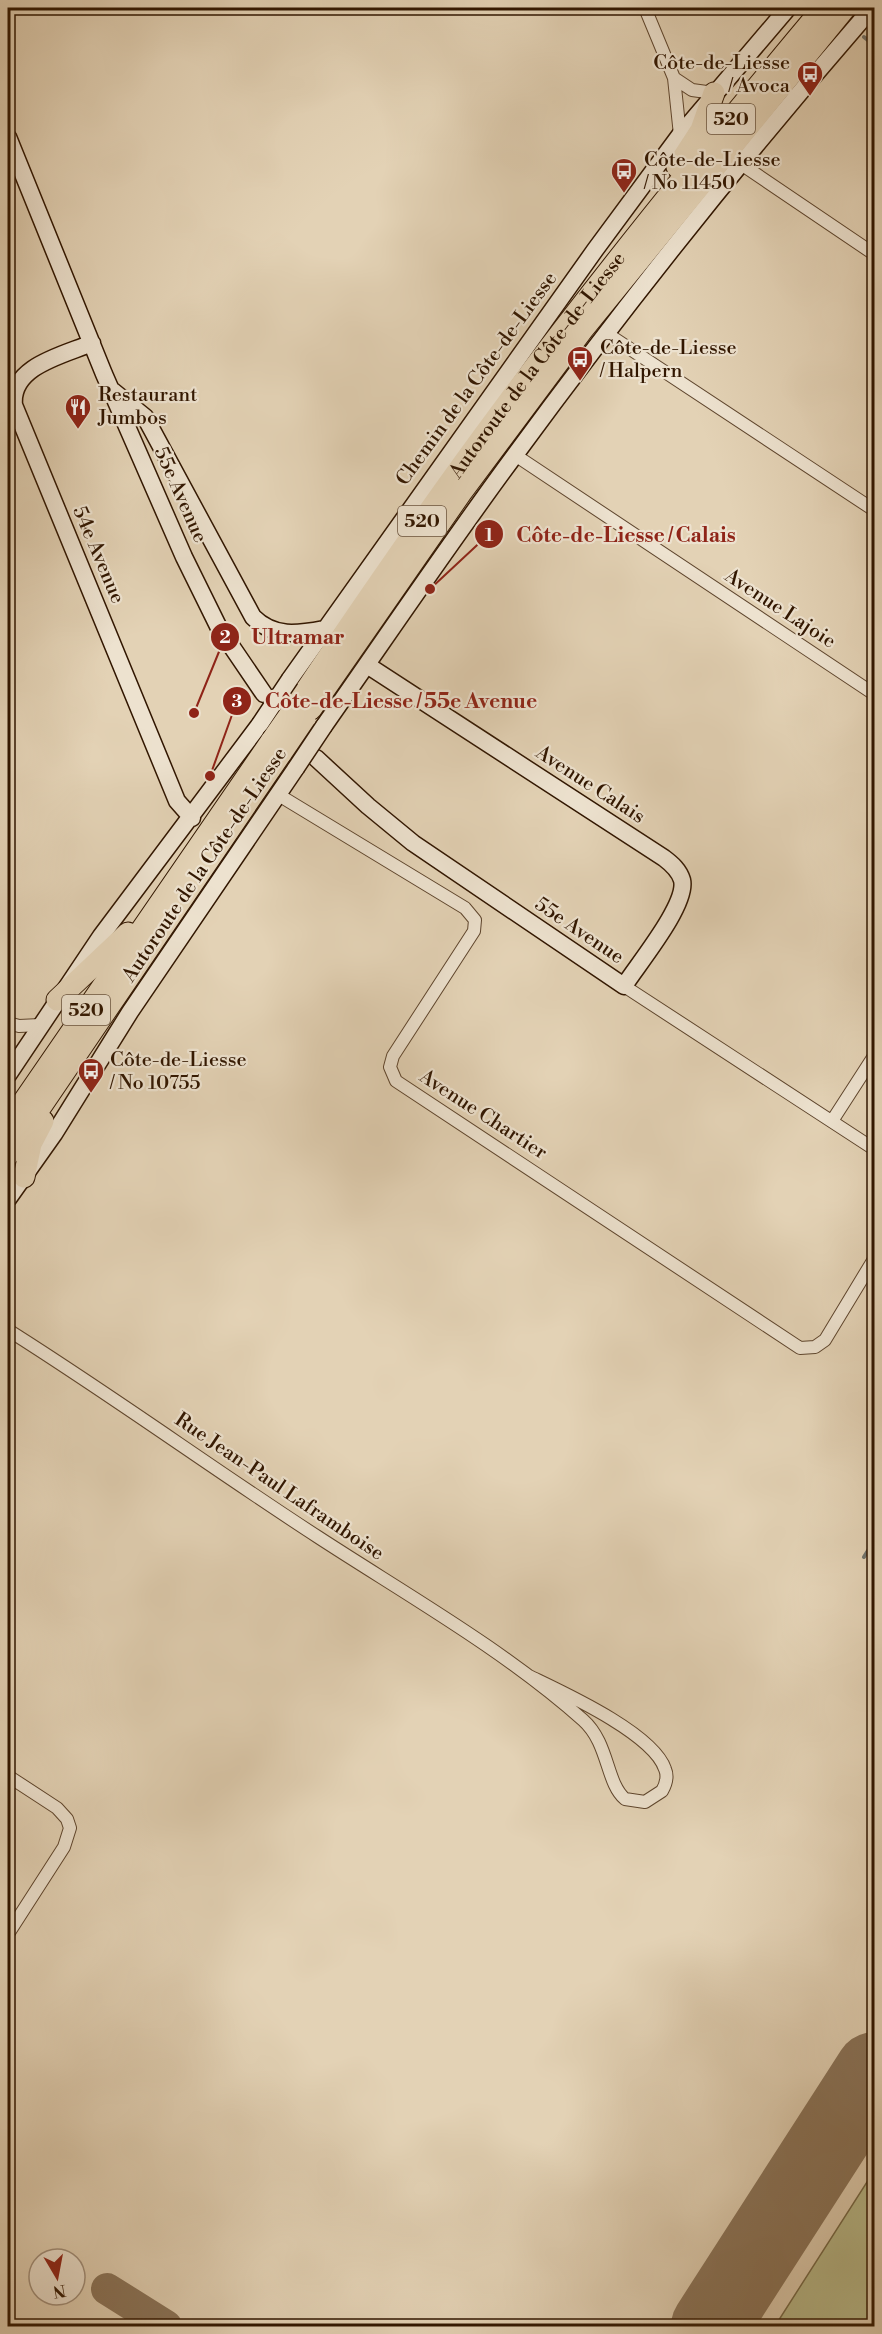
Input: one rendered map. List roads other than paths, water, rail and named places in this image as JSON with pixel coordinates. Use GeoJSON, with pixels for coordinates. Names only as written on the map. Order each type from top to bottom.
{"type":"FeatureCollection","features":[{"type":"Feature","properties":{"kind":"highway","name":"Autoroute de la Côte-de-Liesse"},"geometry":{"type":"LineString","coordinates":[[8,1124],[301,695],[501,411],[639,231],[823,8]]}},
{"type":"Feature","properties":{"kind":"highway","name":"Autoroute de la Côte-de-Liesse"},"geometry":{"type":"LineString","coordinates":[[301,695],[460,493],[584,328],[845,8]]}},
{"type":"Feature","properties":{"kind":"highway"},"geometry":{"type":"LineString","coordinates":[[639,231],[701,130],[714,93]]}},
{"type":"Feature","properties":{"kind":"highway","name":"Autoroute de la Côte-de-Liesse"},"geometry":{"type":"LineString","coordinates":[[8,1155],[75,1056],[271,739]]}},
{"type":"Feature","properties":{"kind":"highway"},"geometry":{"type":"LineString","coordinates":[[57,1000],[164,896]]}},
{"type":"Feature","properties":{"kind":"highway"},"geometry":{"type":"LineString","coordinates":[[24,1177],[31,1144],[75,1056]]}},
{"type":"Feature","properties":{"kind":"main road","name":"Chemin de la Côte-de-Liesse"},"geometry":{"type":"LineString","coordinates":[[301,695],[324,629],[680,135],[788,8]]}},
{"type":"Feature","properties":{"kind":"main road"},"geometry":{"type":"LineString","coordinates":[[8,1199],[130,1012],[277,794],[514,455],[606,333],[741,164],[872,8]]}},
{"type":"Feature","properties":{"kind":"main road","name":"55e Avenue"},"geometry":{"type":"LineString","coordinates":[[8,137],[111,389],[196,584],[219,628],[264,694]]}},
{"type":"Feature","properties":{"kind":"main road","name":"54e Avenue"},"geometry":{"type":"LineString","coordinates":[[92,343],[26,372],[16,387],[14,405],[177,801],[192,818]]}},
{"type":"Feature","properties":{"kind":"main road"},"geometry":{"type":"LineString","coordinates":[[111,389],[144,417],[253,617],[264,627],[280,633],[324,629]]}},
{"type":"Feature","properties":{"kind":"main road","name":"Avenue Calais"},"geometry":{"type":"LineString","coordinates":[[367,665],[644,845],[678,872],[683,888],[680,901],[624,986]]}},
{"type":"Feature","properties":{"kind":"main road"},"geometry":{"type":"LineString","coordinates":[[8,1070],[101,936],[192,818],[271,739]]}},
{"type":"Feature","properties":{"kind":"main road","name":"55e Avenue"},"geometry":{"type":"LineString","coordinates":[[316,758],[413,843],[624,986]]}},
{"type":"Feature","properties":{"kind":"street"},"geometry":{"type":"LineString","coordinates":[[645,8],[674,78],[680,135]]}},
{"type":"Feature","properties":{"kind":"street"},"geometry":{"type":"LineString","coordinates":[[674,78],[692,90],[714,93]]}},
{"type":"Feature","properties":{"kind":"street"},"geometry":{"type":"LineString","coordinates":[[741,164],[874,254]]}},
{"type":"Feature","properties":{"kind":"street"},"geometry":{"type":"LineString","coordinates":[[606,333],[874,510]]}},
{"type":"Feature","properties":{"kind":"street","name":"Avenue Lajoie"},"geometry":{"type":"LineString","coordinates":[[514,455],[874,694]]}},
{"type":"Feature","properties":{"kind":"street","name":"Avenue Chartier"},"geometry":{"type":"LineString","coordinates":[[277,794],[465,908],[475,920],[474,931],[393,1056],[390,1067],[396,1081],[800,1348],[815,1347],[825,1340],[874,1259]]}},
{"type":"Feature","properties":{"kind":"street","name":"55e Avenue"},"geometry":{"type":"LineString","coordinates":[[624,986],[832,1121]]}},
{"type":"Feature","properties":{"kind":"street"},"geometry":{"type":"LineString","coordinates":[[8,1023],[19,1026],[40,1025]]}},
{"type":"Feature","properties":{"kind":"street"},"geometry":{"type":"LineString","coordinates":[[874,1056],[832,1121],[874,1149]]}},
{"type":"Feature","properties":{"kind":"street","name":"Rue Jean-Paul Laframboise"},"geometry":{"type":"LineString","coordinates":[[8,1330],[112,1397],[198,1459],[529,1676],[588,1725],[606,1754],[620,1794],[631,1801],[645,1802],[662,1791],[666,1780],[666,1770],[660,1758],[630,1732],[596,1709],[529,1676]]}},
{"type":"Feature","properties":{"kind":"street"},"geometry":{"type":"LineString","coordinates":[[8,1776],[57,1808],[67,1819],[70,1828],[64,1847],[8,1934]]}},
{"type":"Feature","properties":{"kind":"waterway"},"geometry":{"type":"LineString","coordinates":[[864,37],[874,45]]}},
{"type":"Feature","properties":{"kind":"waterway"},"geometry":{"type":"LineString","coordinates":[[864,1557],[874,1541]]}},
{"type":"Feature","properties":{"kind":"place","name":"Côte-de-Liesse / Avoca"},"geometry":{"type":"Point","coordinates":[810,97]}},
{"type":"Feature","properties":{"kind":"place","name":"Côte-de-Liesse / No 11450"},"geometry":{"type":"Point","coordinates":[624,194]}},
{"type":"Feature","properties":{"kind":"place","name":"Côte-de-Liesse / Halpern"},"geometry":{"type":"Point","coordinates":[580,382]}},
{"type":"Feature","properties":{"kind":"place","name":"Restaurant Jumbos"},"geometry":{"type":"Point","coordinates":[78,430]}},
{"type":"Feature","properties":{"kind":"place","name":"Côte-de-Liesse / Calais"},"geometry":{"type":"Point","coordinates":[430,589]}},
{"type":"Feature","properties":{"kind":"place","name":"Ultramar"},"geometry":{"type":"Point","coordinates":[194,713]}},
{"type":"Feature","properties":{"kind":"place","name":"Côte-de-Liesse / 55e Avenue"},"geometry":{"type":"Point","coordinates":[210,776]}},
{"type":"Feature","properties":{"kind":"place","name":"Côte-de-Liesse / No 10755"},"geometry":{"type":"Point","coordinates":[91,1094]}}]}
